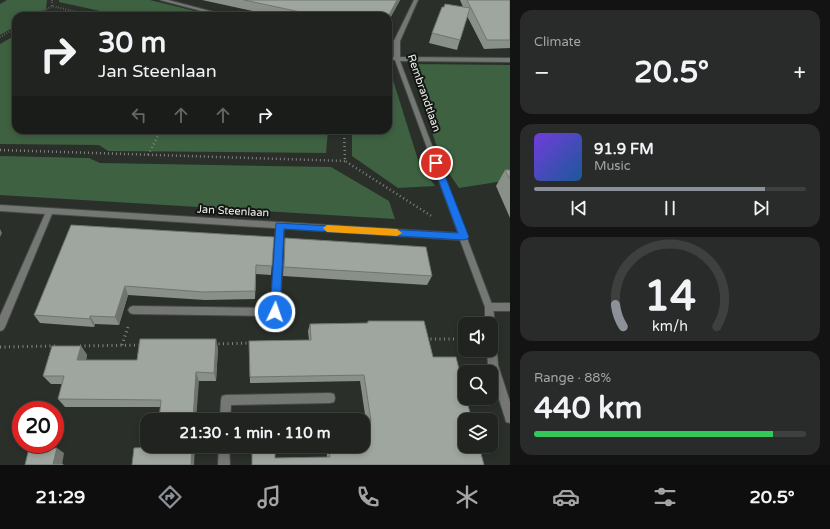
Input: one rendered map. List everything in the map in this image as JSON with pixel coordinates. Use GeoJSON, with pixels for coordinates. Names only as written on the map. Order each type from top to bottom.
{"type":"FeatureCollection","features":[{"type":"Feature","properties":{"kind":"street"},"geometry":{"type":"LineString","coordinates":[[162,0],[210,12]]}},
{"type":"Feature","properties":{"kind":"street","name":"Rembrandtlaan"},"geometry":{"type":"LineString","coordinates":[[416,0],[398,41],[397,59],[489,306],[490,317]]}},
{"type":"Feature","properties":{"kind":"street"},"geometry":{"type":"LineString","coordinates":[[392,58],[510,60]]}},
{"type":"Feature","properties":{"kind":"street","name":"Jan Steenlaan"},"geometry":{"type":"LineString","coordinates":[[0,208],[464,237]]}},
{"type":"Feature","properties":{"kind":"street"},"geometry":{"type":"LineString","coordinates":[[0,326],[50,211]]}},
{"type":"Feature","properties":{"kind":"street"},"geometry":{"type":"LineString","coordinates":[[133,310],[275,312],[280,225]]}},
{"type":"Feature","properties":{"kind":"street"},"geometry":{"type":"LineString","coordinates":[[489,306],[510,307]]}},
{"type":"Feature","properties":{"kind":"street"},"geometry":{"type":"LineString","coordinates":[[492,357],[493,365],[510,418]]}},
{"type":"Feature","properties":{"kind":"street"},"geometry":{"type":"LineString","coordinates":[[225,413],[226,400],[330,398]]}},
{"type":"Feature","properties":{"kind":"street"},"geometry":{"type":"LineString","coordinates":[[224,453],[224,465]]}},
{"type":"Feature","properties":{"kind":"path"},"geometry":{"type":"LineString","coordinates":[[52,0],[52,6]]}},
{"type":"Feature","properties":{"kind":"path"},"geometry":{"type":"LineString","coordinates":[[42,12],[52,6],[77,12]]}},
{"type":"Feature","properties":{"kind":"path"},"geometry":{"type":"LineString","coordinates":[[0,37],[12,30]]}},
{"type":"Feature","properties":{"kind":"path"},"geometry":{"type":"LineString","coordinates":[[148,155],[159,134]]}},
{"type":"Feature","properties":{"kind":"path"},"geometry":{"type":"LineString","coordinates":[[344,134],[345,161]]}},
{"type":"Feature","properties":{"kind":"path"},"geometry":{"type":"LineString","coordinates":[[0,150],[345,161],[438,220]]}},
{"type":"Feature","properties":{"kind":"path"},"geometry":{"type":"LineString","coordinates":[[425,340],[458,339]]}},
{"type":"Feature","properties":{"kind":"path"},"geometry":{"type":"LineString","coordinates":[[210,344],[258,343]]}},
{"type":"Feature","properties":{"kind":"path"},"geometry":{"type":"LineString","coordinates":[[76,346],[146,345]]}},
{"type":"Feature","properties":{"kind":"path"},"geometry":{"type":"LineString","coordinates":[[0,347],[61,346]]}},
{"type":"Feature","properties":{"kind":"green space"},"geometry":{"type":"Polygon","coordinates":[[[7,0],[47,0],[46,9],[40,12],[12,12],[12,28],[0,35],[0,4],[7,0]]]}},
{"type":"Feature","properties":{"kind":"green space"},"geometry":{"type":"Polygon","coordinates":[[[59,0],[150,0],[199,12],[105,12],[59,2],[59,0]]]}},
{"type":"Feature","properties":{"kind":"green space"},"geometry":{"type":"Polygon","coordinates":[[[12,37],[12,134],[328,134],[326,153],[108,151],[99,145],[0,144],[0,44],[12,37]]]}},
{"type":"Feature","properties":{"kind":"green space"},"geometry":{"type":"Polygon","coordinates":[[[410,64],[510,65],[510,180],[459,188],[442,163],[410,64]]]}},
{"type":"Feature","properties":{"kind":"green space"},"geometry":{"type":"Polygon","coordinates":[[[392,77],[419,163],[435,186],[398,188],[352,156],[352,134],[392,134],[392,77]]]}},
{"type":"Feature","properties":{"kind":"green space"},"geometry":{"type":"Polygon","coordinates":[[[0,156],[89,158],[100,163],[331,167],[389,201],[395,219],[0,195],[0,156]]]}},
{"type":"Feature","properties":{"kind":"building"},"geometry":{"type":"Polygon","coordinates":[[[244,0],[397,0],[391,12],[300,12],[244,0]]]}},
{"type":"Feature","properties":{"kind":"building"},"geometry":{"type":"Polygon","coordinates":[[[467,0],[510,0],[510,40],[487,40],[467,0]]]}},
{"type":"Feature","properties":{"kind":"building"},"geometry":{"type":"Polygon","coordinates":[[[445,4],[470,8],[460,40],[432,33],[442,7],[444,7],[445,4]]]}},
{"type":"Feature","properties":{"kind":"building"},"geometry":{"type":"Polygon","coordinates":[[[505,170],[510,170],[510,179],[505,170]]]}},
{"type":"Feature","properties":{"kind":"building"},"geometry":{"type":"Polygon","coordinates":[[[71,225],[274,237],[272,266],[256,265],[255,291],[203,292],[125,286],[115,317],[90,316],[90,319],[34,315],[71,225]]]}},
{"type":"Feature","properties":{"kind":"building"},"geometry":{"type":"Polygon","coordinates":[[[285,238],[426,247],[432,276],[284,267],[285,238]]]}},
{"type":"Feature","properties":{"kind":"building"},"geometry":{"type":"Polygon","coordinates":[[[368,321],[424,321],[433,357],[456,357],[458,365],[458,405],[468,405],[470,413],[458,413],[458,453],[481,453],[484,465],[252,465],[252,453],[275,453],[275,458],[330,457],[329,453],[370,453],[371,421],[364,375],[250,377],[249,341],[311,340],[310,324],[368,323],[368,321]]]}},
{"type":"Feature","properties":{"kind":"building"},"geometry":{"type":"Polygon","coordinates":[[[140,339],[216,339],[214,373],[196,372],[193,413],[160,413],[161,400],[58,399],[64,376],[43,376],[52,346],[81,346],[77,360],[137,360],[140,339]]]}},
{"type":"Feature","properties":{"kind":"building"},"geometry":{"type":"Polygon","coordinates":[[[134,448],[140,448],[140,453],[192,453],[191,465],[132,465],[134,448]]]}},
{"type":"Feature","properties":{"kind":"building"},"geometry":{"type":"Polygon","coordinates":[[[28,453],[56,453],[53,464],[63,464],[63,465],[25,465],[28,453]]]}},
{"type":"Feature","properties":{"kind":"slow traffic"},"geometry":{"type":"LineString","coordinates":[[327,228],[397,233]]}},
{"type":"Feature","properties":{"kind":"route"},"geometry":{"type":"LineString","coordinates":[[275,312],[280,225],[464,237],[436,163]]}}]}
